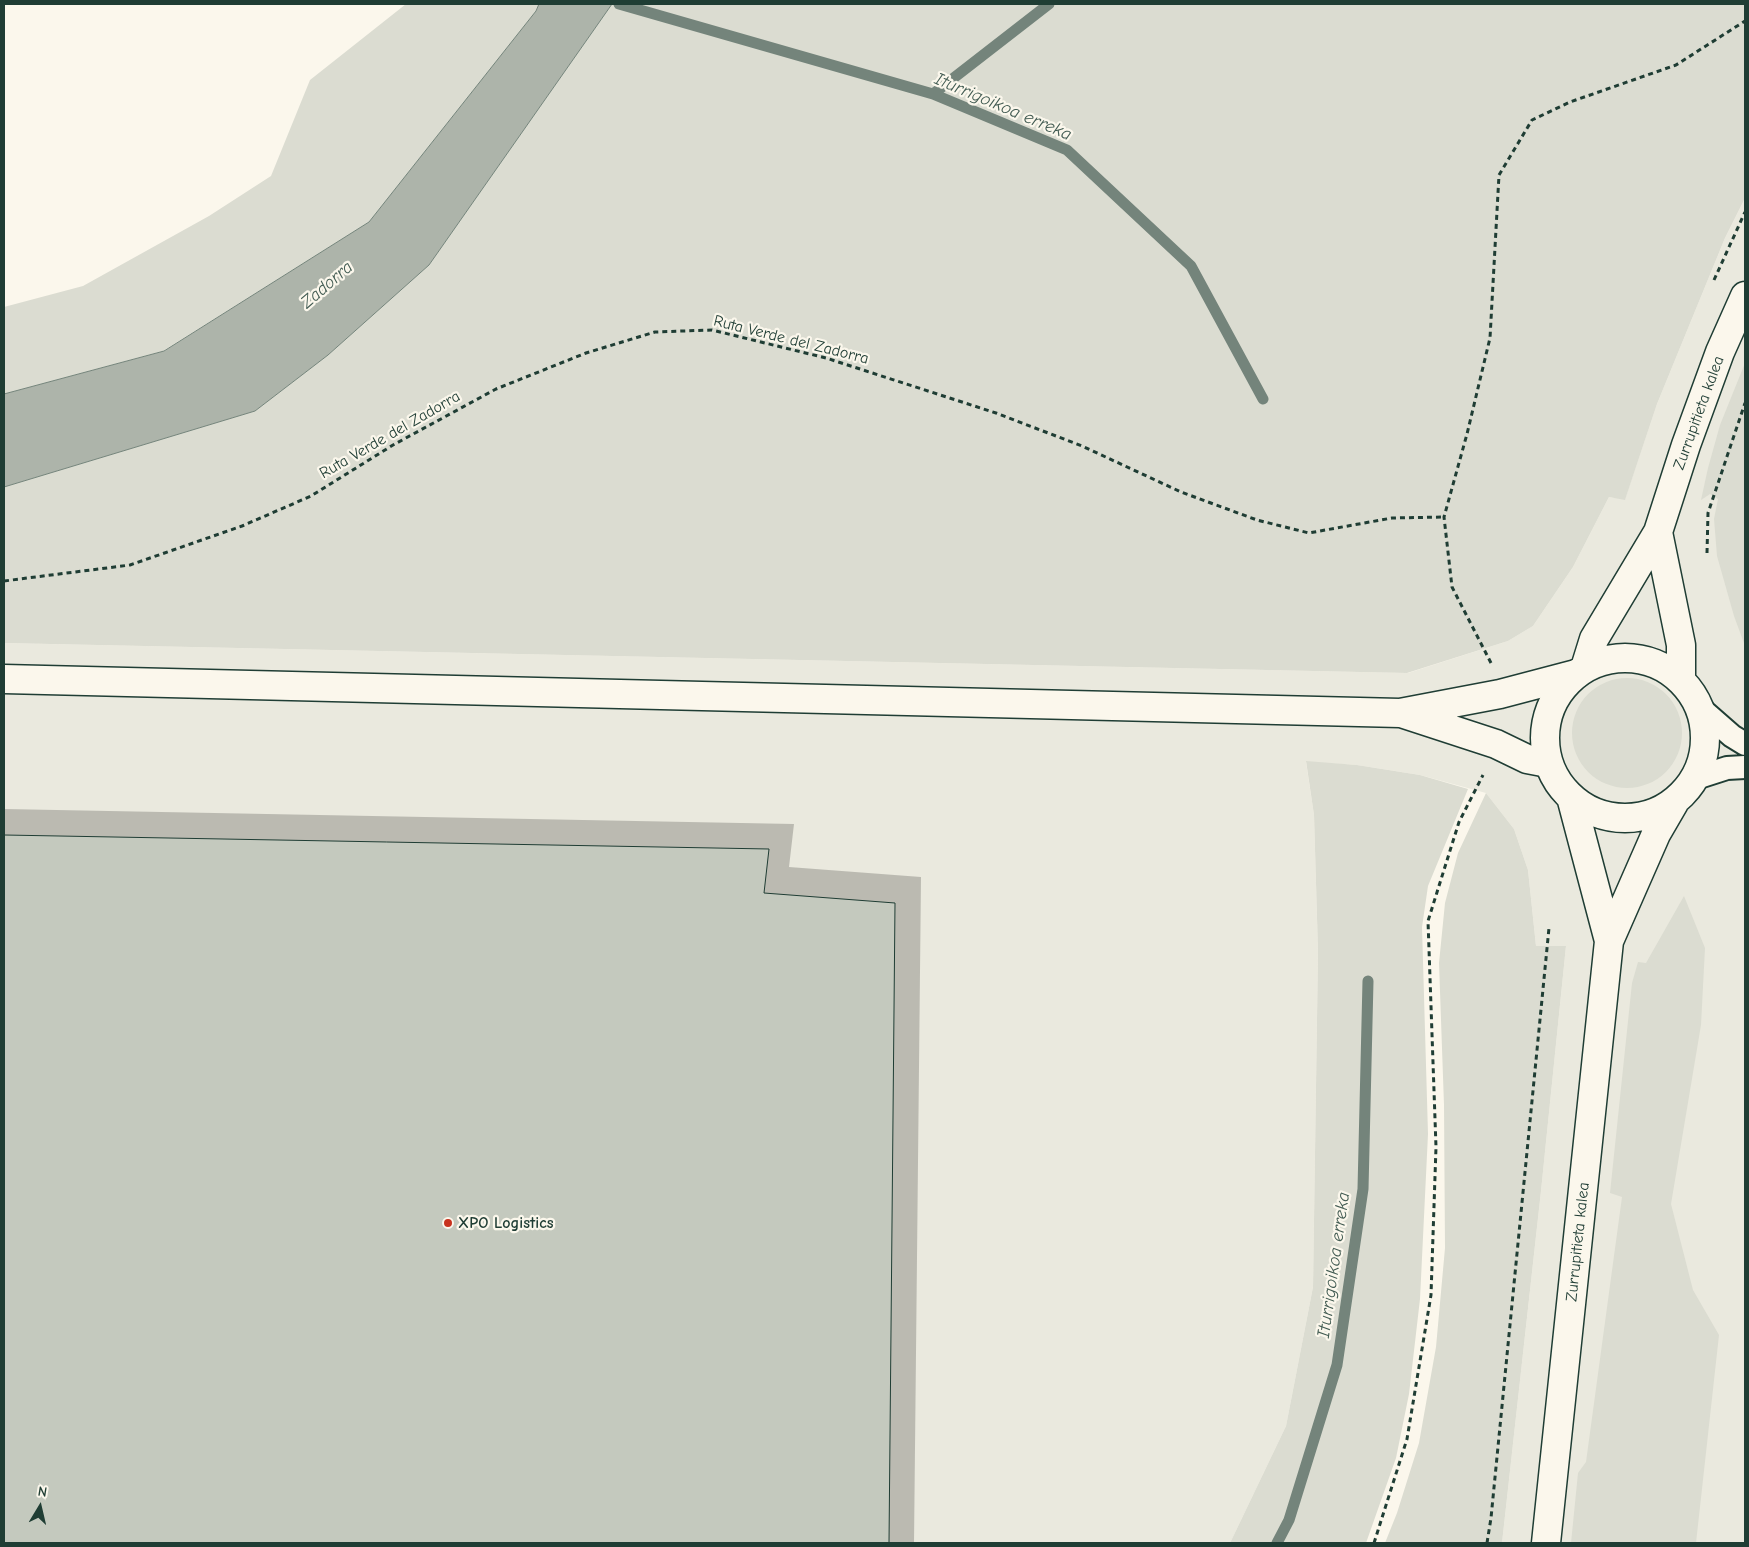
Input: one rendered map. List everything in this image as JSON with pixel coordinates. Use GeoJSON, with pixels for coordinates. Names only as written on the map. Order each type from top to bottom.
{"type":"FeatureCollection","features":[{"type":"Feature","properties":{"kind":"street","name":"Zurrupitieta kalea"},"geometry":{"type":"LineString","coordinates":[[1581,671],[1594,639],[1658,532],[1686,445],[1720,352],[1745,296]]}},
{"type":"Feature","properties":{"kind":"street","name":"Zurrupitieta kalea"},"geometry":{"type":"LineString","coordinates":[[1658,532],[1681,644],[1681,680]]}},
{"type":"Feature","properties":{"kind":"street"},"geometry":{"type":"LineString","coordinates":[[4,679],[1400,713],[1500,694],[1581,671],[1604,660],[1625,658],[1645,660],[1664,668],[1681,680],[1692,693],[1700,708],[1706,731],[1704,755],[1696,778],[1674,803],[1648,815],[1621,819],[1594,812],[1571,797],[1557,782],[1548,762],[1544,738],[1548,714],[1559,692],[1581,671]]}},
{"type":"Feature","properties":{"kind":"street"},"geometry":{"type":"LineString","coordinates":[[1400,713],[1496,744],[1527,758],[1548,762]]}},
{"type":"Feature","properties":{"kind":"street","name":"Zurrupitieta kalea"},"geometry":{"type":"LineString","coordinates":[[1571,797],[1609,941]]}},
{"type":"Feature","properties":{"kind":"street","name":"Zurrupitieta kalea"},"geometry":{"type":"LineString","coordinates":[[1546,1543],[1609,941],[1656,834],[1674,803]]}},
{"type":"Feature","properties":{"kind":"lane"},"geometry":{"type":"LineString","coordinates":[[1700,708],[1732,736],[1745,744]]}},
{"type":"Feature","properties":{"kind":"lane"},"geometry":{"type":"LineString","coordinates":[[1696,778],[1727,768],[1745,767]]}},
{"type":"Feature","properties":{"kind":"path"},"geometry":{"type":"LineString","coordinates":[[1491,664],[1452,587],[1444,517],[1467,434],[1490,338],[1499,175],[1532,120],[1570,102],[1676,65],[1745,21]]}},
{"type":"Feature","properties":{"kind":"path","name":"Ruta Verde del Zadorra"},"geometry":{"type":"LineString","coordinates":[[4,581],[130,565],[242,526],[311,496],[393,445],[496,388],[586,353],[655,332],[712,330],[826,358],[996,413],[1082,446],[1181,492],[1257,520],[1309,533],[1392,518],[1444,517]]}},
{"type":"Feature","properties":{"kind":"path"},"geometry":{"type":"LineString","coordinates":[[1707,553],[1708,513],[1738,419],[1745,403]]}},
{"type":"Feature","properties":{"kind":"path"},"geometry":{"type":"LineString","coordinates":[[1374,1543],[1406,1438],[1431,1295],[1436,1147],[1428,921],[1459,822],[1484,774]]}},
{"type":"Feature","properties":{"kind":"path"},"geometry":{"type":"LineString","coordinates":[[1487,1543],[1549,928]]}},
{"type":"Feature","properties":{"kind":"shaded area"},"geometry":{"type":"Polygon","coordinates":[[[406,4],[539,4],[536,11],[369,222],[163,351],[4,394],[4,307],[83,286],[209,216],[271,176],[310,80],[406,4]]]}},
{"type":"Feature","properties":{"kind":"shaded area"},"geometry":{"type":"Polygon","coordinates":[[[612,4],[1745,4],[1745,198],[1725,238],[1657,404],[1625,500],[1609,497],[1573,567],[1533,626],[1508,641],[1407,673],[4,643],[4,487],[255,411],[328,355],[429,265],[612,4]]]}},
{"type":"Feature","properties":{"kind":"shaded area"},"geometry":{"type":"Polygon","coordinates":[[[1745,198],[1745,1543],[1502,1543],[1566,946],[1536,946],[1528,870],[1514,829],[1486,793],[1420,775],[1357,765],[1306,762],[1314,815],[1318,952],[1313,1287],[1286,1426],[1230,1543],[4,1543],[4,643],[1408,673],[1508,641],[1533,626],[1573,567],[1609,497],[1625,499],[1657,404],[1725,238],[1745,198]]]}},
{"type":"Feature","properties":{"kind":"shaded area"},"geometry":{"type":"Polygon","coordinates":[[[1745,363],[1745,646],[1734,616],[1717,556],[1714,519],[1718,499],[1710,494],[1701,500],[1720,425],[1745,363]]]}},
{"type":"Feature","properties":{"kind":"shaded area"},"geometry":{"type":"Polygon","coordinates":[[[1627,678],[1638,679],[1648,683],[1666,694],[1677,712],[1681,722],[1681,744],[1677,754],[1666,772],[1648,783],[1638,787],[1627,788],[1616,787],[1606,783],[1588,772],[1577,754],[1573,744],[1572,733],[1573,722],[1577,712],[1588,694],[1606,683],[1616,679],[1627,678]]]}},
{"type":"Feature","properties":{"kind":"shaded area"},"geometry":{"type":"Polygon","coordinates":[[[1306,761],[1357,765],[1420,775],[1468,789],[1428,886],[1422,927],[1428,1134],[1420,1299],[1409,1394],[1396,1458],[1366,1543],[1230,1543],[1286,1426],[1313,1287],[1318,952],[1314,815],[1306,761]]]}},
{"type":"Feature","properties":{"kind":"shaded area"},"geometry":{"type":"Polygon","coordinates":[[[1486,793],[1514,829],[1528,870],[1536,946],[1566,946],[1502,1543],[1385,1543],[1397,1513],[1419,1443],[1436,1347],[1445,1248],[1444,1105],[1439,963],[1445,903],[1458,853],[1486,793]]]}},
{"type":"Feature","properties":{"kind":"shaded area"},"geometry":{"type":"Polygon","coordinates":[[[1684,896],[1705,948],[1701,1025],[1671,1204],[1693,1290],[1719,1335],[1696,1543],[1571,1543],[1578,1473],[1586,1462],[1622,1197],[1610,1193],[1632,983],[1638,962],[1646,963],[1684,896]]]}},
{"type":"Feature","properties":{"kind":"water","name":"Zadorra"},"geometry":{"type":"Polygon","coordinates":[[[539,4],[612,4],[429,265],[328,355],[255,411],[4,487],[4,394],[164,351],[369,222],[536,11],[539,4]]]}},
{"type":"Feature","properties":{"kind":"building","name":"XPO Logistics"},"geometry":{"type":"Polygon","coordinates":[[[4,835],[769,849],[764,893],[895,903],[889,1543],[4,1543],[4,835]]]}},
{"type":"Feature","properties":{"kind":"waterway","name":"Iturrigoikoa erreka"},"geometry":{"type":"LineString","coordinates":[[619,4],[933,94],[1067,150],[1191,266],[1263,399]]}},
{"type":"Feature","properties":{"kind":"waterway"},"geometry":{"type":"LineString","coordinates":[[933,94],[1049,4]]}},
{"type":"Feature","properties":{"kind":"waterway","name":"Iturrigoikoa erreka"},"geometry":{"type":"LineString","coordinates":[[1277,1543],[1289,1520],[1337,1365],[1363,1189],[1368,981]]}},
{"type":"Feature","properties":{"kind":"place","name":"XPO Logistics"},"geometry":{"type":"Point","coordinates":[448,1223]}}]}
